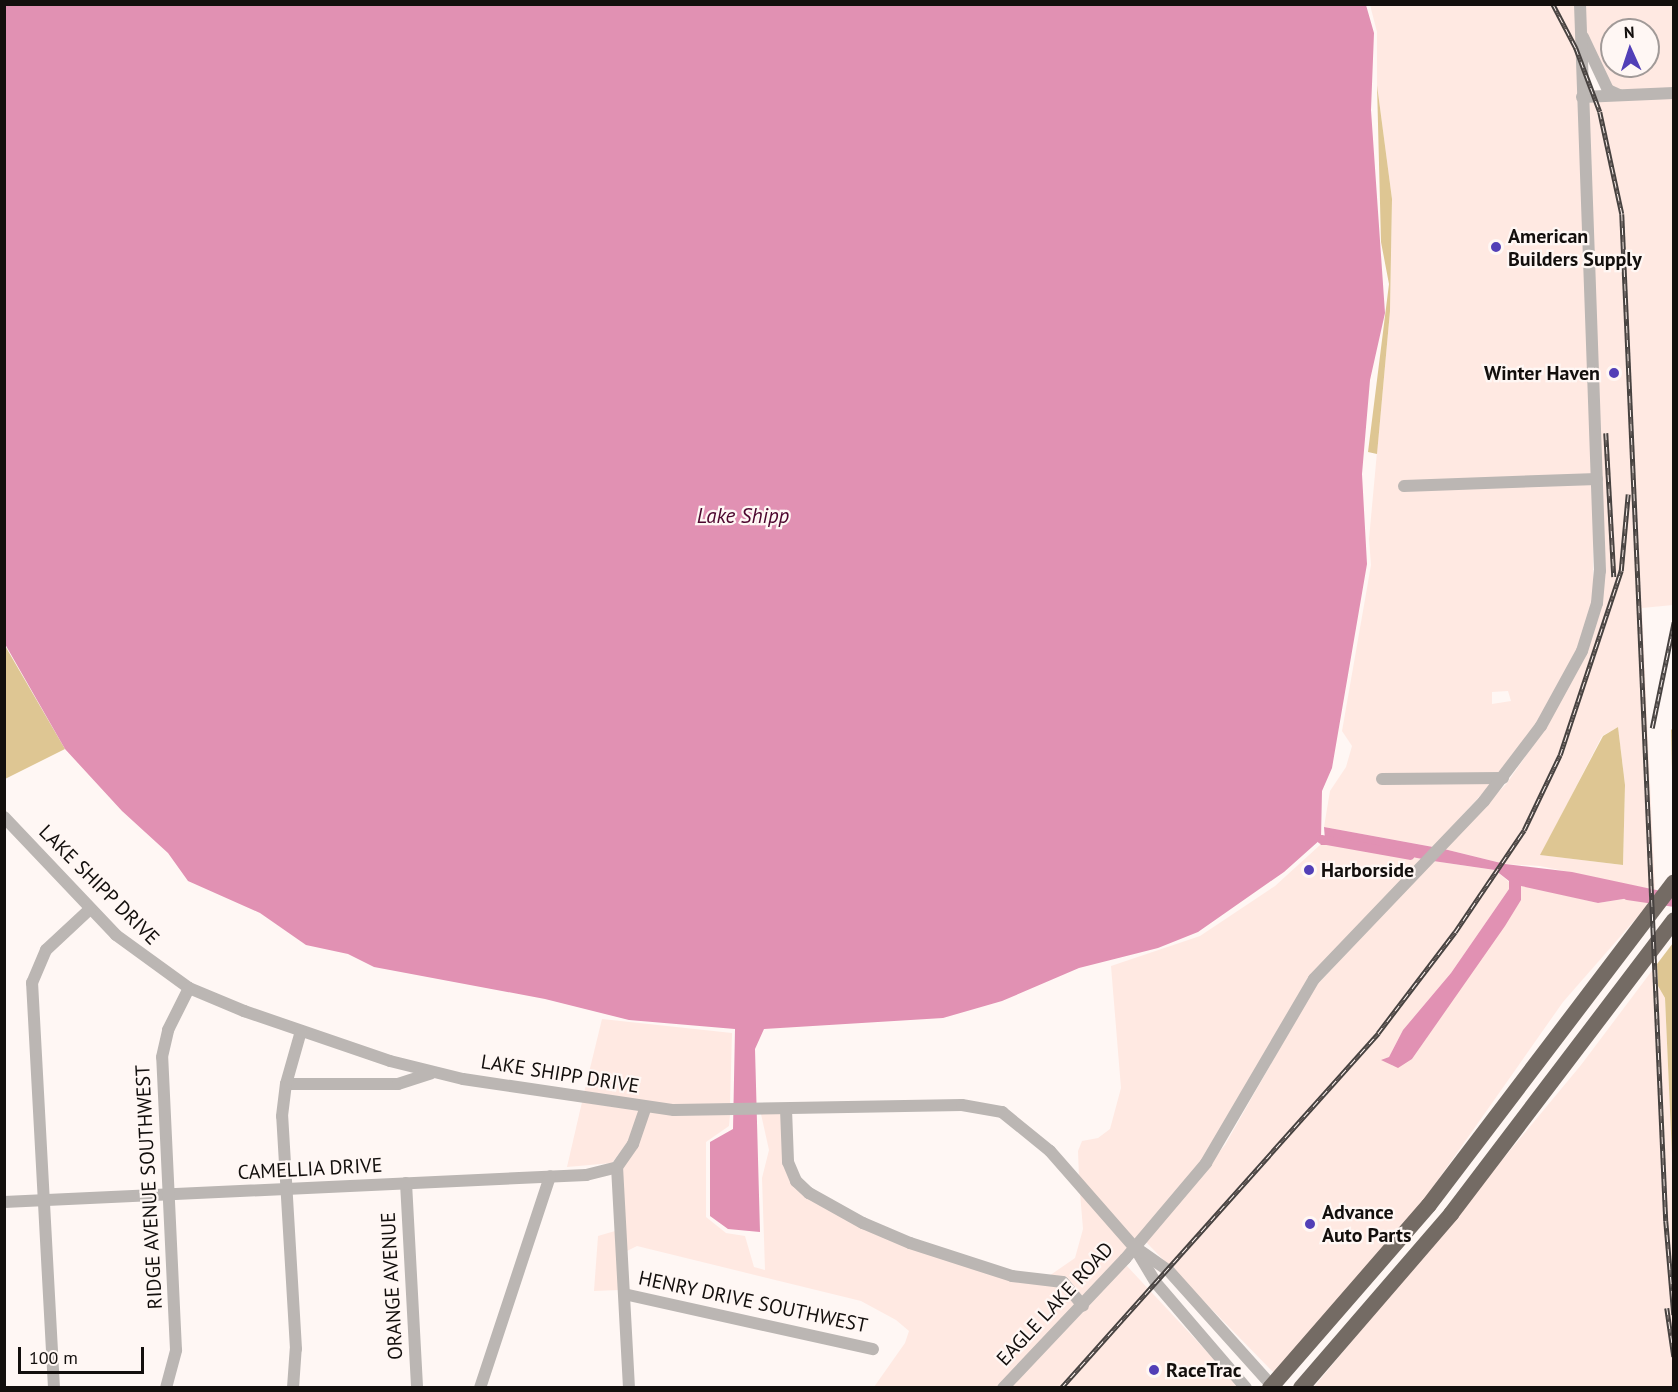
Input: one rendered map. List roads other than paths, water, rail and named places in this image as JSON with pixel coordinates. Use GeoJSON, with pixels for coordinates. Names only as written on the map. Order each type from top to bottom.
{"type":"FeatureCollection","features":[{"type":"Feature","properties":{"kind":"highway"},"geometry":{"type":"LineString","coordinates":[[1271,1387],[1429,1205],[1674,882]]}},
{"type":"Feature","properties":{"kind":"highway"},"geometry":{"type":"LineString","coordinates":[[1301,1388],[1444,1222],[1674,920]]}},
{"type":"Feature","properties":{"kind":"street","name":"EAGLE LAKE ROAD"},"geometry":{"type":"LineString","coordinates":[[1003,1388],[1083,1306],[1135,1248],[1221,1142],[1287,1020],[1314,979],[1453,835],[1503,778],[1565,687],[1589,631],[1600,571],[1580,4]]}},
{"type":"Feature","properties":{"kind":"street"},"geometry":{"type":"LineString","coordinates":[[1581,31],[1608,90],[1619,95]]}},
{"type":"Feature","properties":{"kind":"street"},"geometry":{"type":"LineString","coordinates":[[1582,97],[1674,93]]}},
{"type":"Feature","properties":{"kind":"street"},"geometry":{"type":"LineString","coordinates":[[1404,486],[1597,479]]}},
{"type":"Feature","properties":{"kind":"street"},"geometry":{"type":"LineString","coordinates":[[1382,779],[1503,778]]}},
{"type":"Feature","properties":{"kind":"street","name":"LAKE SHIPP DRIVE"},"geometry":{"type":"LineString","coordinates":[[4,817],[90,909],[145,960],[189,988],[301,1031],[431,1073],[646,1107],[721,1110],[962,1105],[1002,1112],[1043,1144],[1135,1248]]}},
{"type":"Feature","properties":{"kind":"street"},"geometry":{"type":"LineString","coordinates":[[54,1388],[32,983],[46,950],[90,909]]}},
{"type":"Feature","properties":{"kind":"street","name":"RIDGE AVENUE SOUTHWEST"},"geometry":{"type":"LineString","coordinates":[[166,1388],[176,1350],[162,1057],[168,1030],[189,988]]}},
{"type":"Feature","properties":{"kind":"street"},"geometry":{"type":"LineString","coordinates":[[293,1388],[296,1349],[282,1116],[286,1084],[301,1031]]}},
{"type":"Feature","properties":{"kind":"street"},"geometry":{"type":"LineString","coordinates":[[286,1084],[398,1084],[431,1073]]}},
{"type":"Feature","properties":{"kind":"street"},"geometry":{"type":"LineString","coordinates":[[630,1387],[617,1167],[633,1144],[646,1107]]}},
{"type":"Feature","properties":{"kind":"street"},"geometry":{"type":"LineString","coordinates":[[781,1109],[788,1162],[796,1180],[809,1193],[863,1224],[910,1243],[1012,1276],[1063,1282],[1083,1306]]}},
{"type":"Feature","properties":{"kind":"street","name":"CAMELLIA DRIVE"},"geometry":{"type":"LineString","coordinates":[[4,1202],[586,1175],[617,1167]]}},
{"type":"Feature","properties":{"kind":"street"},"geometry":{"type":"LineString","coordinates":[[480,1388],[550,1176]]}},
{"type":"Feature","properties":{"kind":"street","name":"ORANGE AVENUE"},"geometry":{"type":"LineString","coordinates":[[406,1184],[417,1388]]}},
{"type":"Feature","properties":{"kind":"street"},"geometry":{"type":"LineString","coordinates":[[1135,1248],[1168,1270],[1271,1387]]}},
{"type":"Feature","properties":{"kind":"street"},"geometry":{"type":"LineString","coordinates":[[1135,1248],[1156,1283],[1246,1388]]}},
{"type":"Feature","properties":{"kind":"street","name":"HENRY DRIVE SOUTHWEST"},"geometry":{"type":"LineString","coordinates":[[624,1294],[873,1349]]}},
{"type":"Feature","properties":{"kind":"water","name":"Lake Shipp"},"geometry":{"type":"Polygon","coordinates":[[[4,5],[1366,5],[1374,33],[1371,110],[1385,313],[1370,380],[1362,474],[1367,564],[1332,768],[1322,791],[1321,839],[1284,872],[1198,932],[1158,948],[1079,968],[1002,1001],[943,1018],[764,1029],[755,1049],[760,1232],[728,1229],[710,1216],[710,1142],[733,1129],[735,1029],[629,1020],[545,999],[374,967],[348,954],[306,945],[260,913],[188,881],[168,853],[122,811],[65,749],[5,644],[4,5]]]}},
{"type":"Feature","properties":{"kind":"water"},"geometry":{"type":"Polygon","coordinates":[[[1324,827],[1433,847],[1422,859],[1352,845],[1320,845],[1325,840],[1324,827]]]}},
{"type":"Feature","properties":{"kind":"water"},"geometry":{"type":"Polygon","coordinates":[[[1444,849],[1505,864],[1572,872],[1661,891],[1656,898],[1642,896],[1598,903],[1521,886],[1521,900],[1505,926],[1412,1059],[1398,1068],[1381,1060],[1389,1057],[1403,1030],[1451,973],[1509,889],[1509,881],[1495,870],[1433,861],[1444,849]]]}},
{"type":"Feature","properties":{"kind":"waterway"},"geometry":{"type":"LineString","coordinates":[[1321,839],[1410,855]]}},
{"type":"Feature","properties":{"kind":"waterway"},"geometry":{"type":"LineString","coordinates":[[1627,895],[1674,902]]}},
{"type":"Feature","properties":{"kind":"railway"},"geometry":{"type":"LineString","coordinates":[[1553,4],[1576,48],[1600,112],[1622,214],[1666,1221],[1674,1315]]}},
{"type":"Feature","properties":{"kind":"railway"},"geometry":{"type":"LineString","coordinates":[[1606,433],[1614,577]]}},
{"type":"Feature","properties":{"kind":"railway"},"geometry":{"type":"LineString","coordinates":[[1061,1388],[1378,1033],[1455,932],[1524,830],[1560,755],[1621,571],[1628,494]]}},
{"type":"Feature","properties":{"kind":"railway"},"geometry":{"type":"LineString","coordinates":[[1652,728],[1674,622]]}},
{"type":"Feature","properties":{"kind":"railway"},"geometry":{"type":"LineString","coordinates":[[1667,1308],[1674,1356]]}},
{"type":"Feature","properties":{"kind":"place","name":"American Builders Supply"},"geometry":{"type":"Point","coordinates":[1496,247]}},
{"type":"Feature","properties":{"kind":"place","name":"Winter Haven"},"geometry":{"type":"Point","coordinates":[1614,373]}},
{"type":"Feature","properties":{"kind":"place","name":"Harborside"},"geometry":{"type":"Point","coordinates":[1309,870]}},
{"type":"Feature","properties":{"kind":"place","name":"Advance Auto Parts"},"geometry":{"type":"Point","coordinates":[1310,1224]}},
{"type":"Feature","properties":{"kind":"place","name":"RaceTrac"},"geometry":{"type":"Point","coordinates":[1154,1370]}}]}
